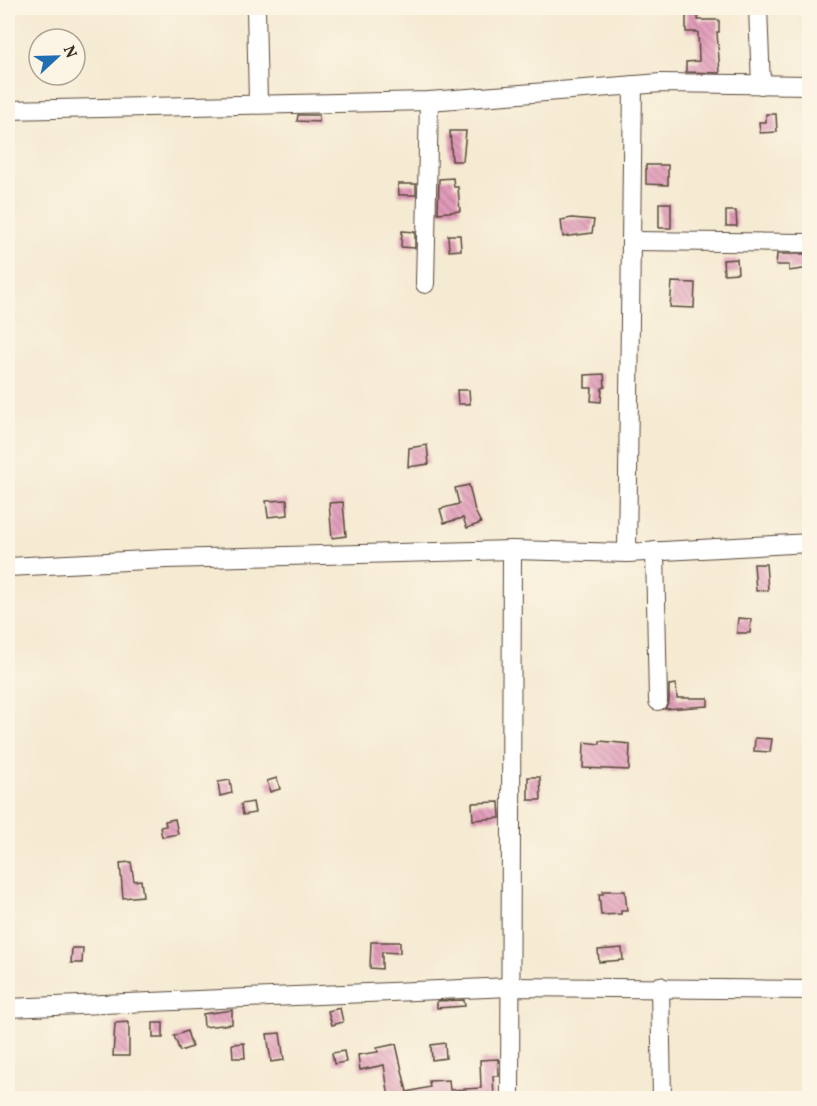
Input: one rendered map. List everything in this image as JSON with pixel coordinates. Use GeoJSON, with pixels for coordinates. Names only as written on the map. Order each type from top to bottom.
{"type":"FeatureCollection","features":[{"type":"Feature","properties":{"kind":"street"},"geometry":{"type":"LineString","coordinates":[[256,8],[258,104]]}},
{"type":"Feature","properties":{"kind":"street"},"geometry":{"type":"LineString","coordinates":[[758,8],[761,85]]}},
{"type":"Feature","properties":{"kind":"street"},"geometry":{"type":"LineString","coordinates":[[8,110],[429,101],[633,85],[810,85]]}},
{"type":"Feature","properties":{"kind":"street"},"geometry":{"type":"LineString","coordinates":[[627,553],[633,85]]}},
{"type":"Feature","properties":{"kind":"street"},"geometry":{"type":"LineString","coordinates":[[425,284],[429,101]]}},
{"type":"Feature","properties":{"kind":"street"},"geometry":{"type":"LineString","coordinates":[[631,241],[810,243]]}},
{"type":"Feature","properties":{"kind":"street"},"geometry":{"type":"LineString","coordinates":[[8,567],[166,559],[512,550],[627,553],[810,543]]}},
{"type":"Feature","properties":{"kind":"street"},"geometry":{"type":"LineString","coordinates":[[510,1098],[512,550]]}},
{"type":"Feature","properties":{"kind":"street"},"geometry":{"type":"LineString","coordinates":[[655,551],[658,700]]}},
{"type":"Feature","properties":{"kind":"street"},"geometry":{"type":"LineString","coordinates":[[660,986],[662,1098]]}},
{"type":"Feature","properties":{"kind":"street"},"geometry":{"type":"LineString","coordinates":[[8,1008],[511,987],[660,986],[810,990]]}},
{"type":"Feature","properties":{"kind":"building"},"geometry":{"type":"Polygon","coordinates":[[[686,8],[698,8],[698,20],[719,20],[719,32],[717,32],[720,73],[686,72],[686,62],[699,61],[698,32],[686,32],[686,8]]]}},
{"type":"Feature","properties":{"kind":"building"},"geometry":{"type":"Polygon","coordinates":[[[766,114],[776,114],[777,132],[760,133],[759,122],[766,122],[766,114]]]}},
{"type":"Feature","properties":{"kind":"building"},"geometry":{"type":"Polygon","coordinates":[[[298,115],[319,115],[319,122],[297,121],[298,115]]]}},
{"type":"Feature","properties":{"kind":"building"},"geometry":{"type":"Polygon","coordinates":[[[450,131],[466,131],[463,161],[452,161],[450,131]]]}},
{"type":"Feature","properties":{"kind":"building"},"geometry":{"type":"Polygon","coordinates":[[[646,165],[668,165],[668,185],[646,184],[646,165]]]}},
{"type":"Feature","properties":{"kind":"building"},"geometry":{"type":"Polygon","coordinates":[[[453,178],[454,187],[458,187],[460,211],[438,213],[439,179],[453,178]]]}},
{"type":"Feature","properties":{"kind":"building"},"geometry":{"type":"Polygon","coordinates":[[[398,184],[416,184],[416,195],[399,195],[398,184]]]}},
{"type":"Feature","properties":{"kind":"building"},"geometry":{"type":"Polygon","coordinates":[[[659,203],[671,203],[671,228],[659,228],[659,203]]]}},
{"type":"Feature","properties":{"kind":"building"},"geometry":{"type":"Polygon","coordinates":[[[726,211],[736,211],[737,226],[726,226],[726,211]]]}},
{"type":"Feature","properties":{"kind":"building"},"geometry":{"type":"Polygon","coordinates":[[[572,218],[594,220],[592,233],[563,237],[561,220],[572,218]]]}},
{"type":"Feature","properties":{"kind":"building"},"geometry":{"type":"Polygon","coordinates":[[[402,231],[415,232],[415,248],[401,247],[402,231]]]}},
{"type":"Feature","properties":{"kind":"building"},"geometry":{"type":"Polygon","coordinates":[[[448,235],[460,235],[461,250],[449,251],[448,235]]]}},
{"type":"Feature","properties":{"kind":"building"},"geometry":{"type":"Polygon","coordinates":[[[777,254],[810,254],[810,268],[789,271],[789,265],[776,265],[777,254]]]}},
{"type":"Feature","properties":{"kind":"building"},"geometry":{"type":"Polygon","coordinates":[[[737,259],[738,273],[724,274],[723,260],[737,259]]]}},
{"type":"Feature","properties":{"kind":"building"},"geometry":{"type":"Polygon","coordinates":[[[672,282],[695,283],[694,308],[670,307],[672,282]]]}},
{"type":"Feature","properties":{"kind":"building"},"geometry":{"type":"Polygon","coordinates":[[[604,374],[605,387],[602,388],[601,402],[591,401],[592,388],[585,388],[585,375],[604,374]]]}},
{"type":"Feature","properties":{"kind":"building"},"geometry":{"type":"Polygon","coordinates":[[[457,390],[469,390],[470,404],[458,404],[457,390]]]}},
{"type":"Feature","properties":{"kind":"building"},"geometry":{"type":"Polygon","coordinates":[[[427,445],[429,464],[408,467],[409,448],[427,445]]]}},
{"type":"Feature","properties":{"kind":"building"},"geometry":{"type":"Polygon","coordinates":[[[469,485],[475,511],[481,523],[467,528],[463,518],[444,523],[440,509],[459,504],[455,488],[469,485]]]}},
{"type":"Feature","properties":{"kind":"building"},"geometry":{"type":"Polygon","coordinates":[[[287,500],[288,515],[268,517],[266,501],[287,500]]]}},
{"type":"Feature","properties":{"kind":"building"},"geometry":{"type":"Polygon","coordinates":[[[343,502],[346,536],[332,538],[329,503],[343,502]]]}},
{"type":"Feature","properties":{"kind":"building"},"geometry":{"type":"Polygon","coordinates":[[[754,564],[766,564],[768,590],[756,591],[754,564]]]}},
{"type":"Feature","properties":{"kind":"building"},"geometry":{"type":"Polygon","coordinates":[[[738,618],[751,619],[750,633],[737,633],[738,618]]]}},
{"type":"Feature","properties":{"kind":"building"},"geometry":{"type":"Polygon","coordinates":[[[676,684],[677,698],[708,698],[708,706],[665,709],[669,701],[669,685],[676,684]]]}},
{"type":"Feature","properties":{"kind":"building"},"geometry":{"type":"Polygon","coordinates":[[[755,738],[772,739],[770,752],[754,751],[755,738]]]}},
{"type":"Feature","properties":{"kind":"building"},"geometry":{"type":"Polygon","coordinates":[[[600,741],[630,744],[629,770],[583,768],[584,742],[600,744],[600,741]]]}},
{"type":"Feature","properties":{"kind":"building"},"geometry":{"type":"Polygon","coordinates":[[[528,777],[540,777],[541,800],[528,800],[528,777]]]}},
{"type":"Feature","properties":{"kind":"building"},"geometry":{"type":"Polygon","coordinates":[[[277,778],[280,789],[270,792],[267,781],[277,778]]]}},
{"type":"Feature","properties":{"kind":"building"},"geometry":{"type":"Polygon","coordinates":[[[230,780],[232,793],[220,796],[218,782],[230,780]]]}},
{"type":"Feature","properties":{"kind":"building"},"geometry":{"type":"Polygon","coordinates":[[[253,802],[255,813],[243,815],[241,804],[253,802]]]}},
{"type":"Feature","properties":{"kind":"building"},"geometry":{"type":"Polygon","coordinates":[[[499,802],[500,818],[473,820],[472,803],[499,802]]]}},
{"type":"Feature","properties":{"kind":"building"},"geometry":{"type":"Polygon","coordinates":[[[175,819],[178,834],[162,837],[160,827],[166,826],[165,821],[175,819]]]}},
{"type":"Feature","properties":{"kind":"building"},"geometry":{"type":"Polygon","coordinates":[[[131,862],[134,881],[141,880],[143,896],[123,898],[120,863],[131,862]]]}},
{"type":"Feature","properties":{"kind":"building"},"geometry":{"type":"Polygon","coordinates":[[[603,891],[625,891],[627,911],[621,911],[621,914],[601,915],[599,894],[603,894],[603,891]]]}},
{"type":"Feature","properties":{"kind":"building"},"geometry":{"type":"Polygon","coordinates":[[[371,942],[400,942],[400,953],[382,952],[382,969],[370,968],[371,942]]]}},
{"type":"Feature","properties":{"kind":"building"},"geometry":{"type":"Polygon","coordinates":[[[72,948],[83,948],[82,963],[71,963],[72,948]]]}},
{"type":"Feature","properties":{"kind":"building"},"geometry":{"type":"Polygon","coordinates":[[[622,948],[623,960],[599,962],[598,950],[622,948]]]}},
{"type":"Feature","properties":{"kind":"building"},"geometry":{"type":"Polygon","coordinates":[[[464,1000],[465,1006],[437,1008],[437,1001],[464,1000]]]}},
{"type":"Feature","properties":{"kind":"building"},"geometry":{"type":"Polygon","coordinates":[[[340,1008],[343,1022],[332,1025],[328,1011],[340,1008]]]}},
{"type":"Feature","properties":{"kind":"building"},"geometry":{"type":"Polygon","coordinates":[[[232,1010],[232,1024],[204,1027],[203,1014],[232,1010]]]}},
{"type":"Feature","properties":{"kind":"building"},"geometry":{"type":"Polygon","coordinates":[[[129,1022],[129,1056],[113,1056],[115,1023],[129,1022]]]}},
{"type":"Feature","properties":{"kind":"building"},"geometry":{"type":"Polygon","coordinates":[[[153,1023],[163,1023],[163,1038],[153,1038],[153,1023]]]}},
{"type":"Feature","properties":{"kind":"building"},"geometry":{"type":"Polygon","coordinates":[[[187,1031],[192,1047],[180,1051],[174,1036],[187,1031]]]}},
{"type":"Feature","properties":{"kind":"building"},"geometry":{"type":"Polygon","coordinates":[[[280,1033],[284,1060],[271,1062],[267,1034],[280,1033]]]}},
{"type":"Feature","properties":{"kind":"building"},"geometry":{"type":"Polygon","coordinates":[[[244,1043],[245,1058],[233,1058],[232,1044],[244,1043]]]}},
{"type":"Feature","properties":{"kind":"building"},"geometry":{"type":"Polygon","coordinates":[[[445,1043],[446,1058],[432,1060],[431,1045],[445,1043]]]}},
{"type":"Feature","properties":{"kind":"building"},"geometry":{"type":"Polygon","coordinates":[[[396,1044],[407,1092],[430,1087],[429,1081],[449,1080],[450,1090],[481,1088],[480,1060],[498,1059],[499,1076],[493,1076],[494,1098],[389,1098],[384,1065],[360,1070],[358,1055],[378,1052],[377,1048],[396,1044]]]}},
{"type":"Feature","properties":{"kind":"building"},"geometry":{"type":"Polygon","coordinates":[[[344,1051],[346,1062],[334,1064],[332,1053],[344,1051]]]}}]}
